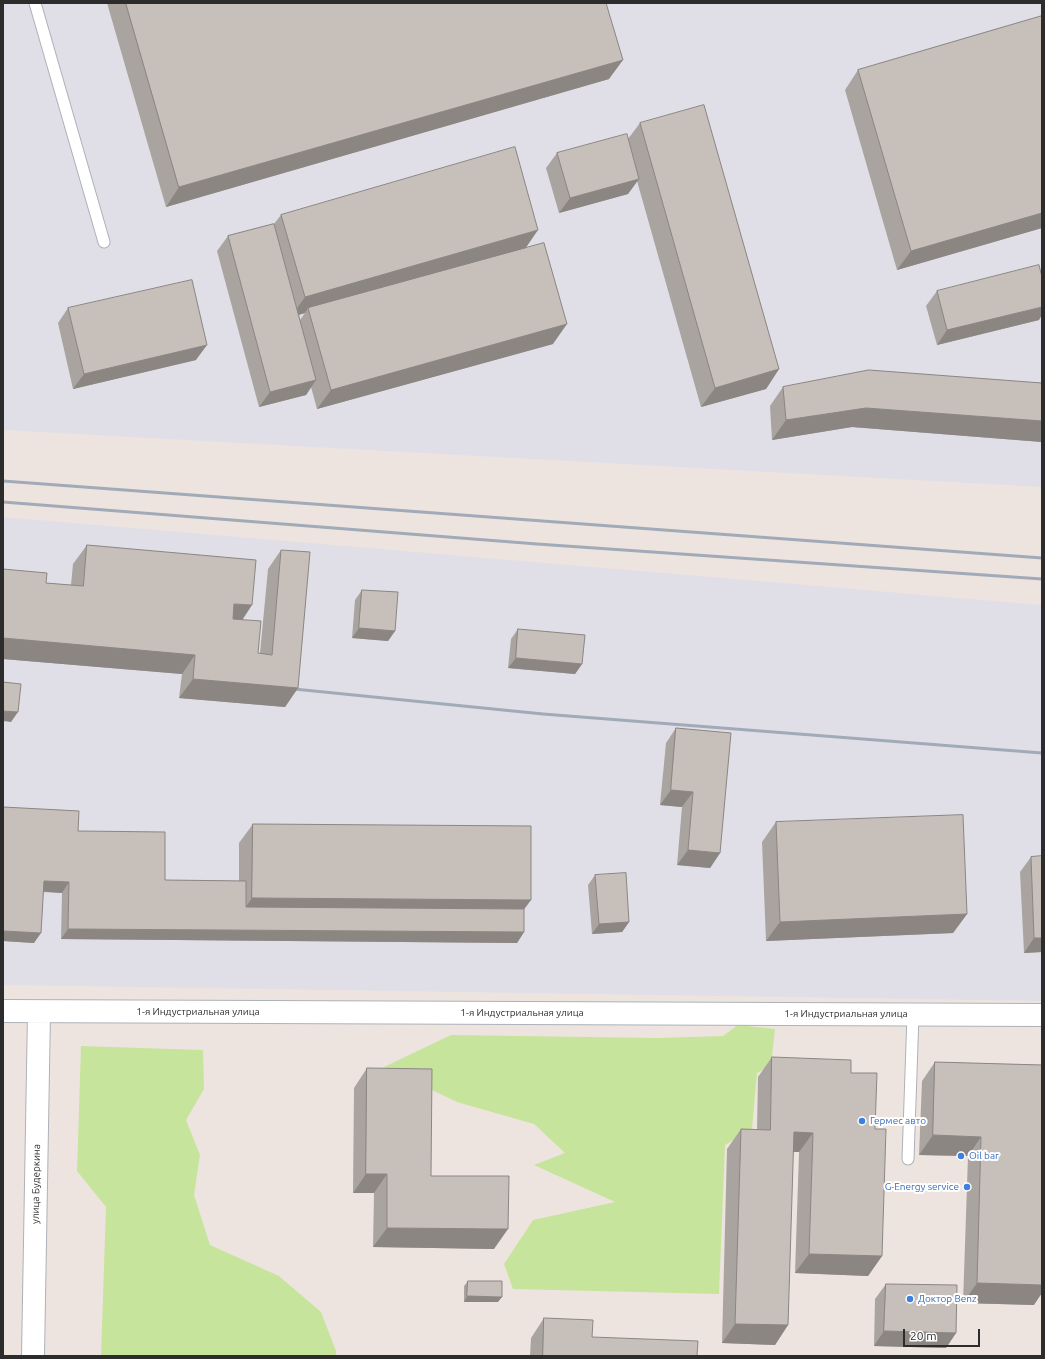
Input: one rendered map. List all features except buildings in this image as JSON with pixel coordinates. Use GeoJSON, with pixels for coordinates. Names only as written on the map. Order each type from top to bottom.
{"type":"FeatureCollection","features":[{"type":"Feature","properties":{"kind":"main road","name":"1-я Индустриальная улица"},"geometry":{"type":"LineString","coordinates":[[3,1011],[1042,1015]]}},
{"type":"Feature","properties":{"kind":"main road","name":"улица Будеркина"},"geometry":{"type":"LineString","coordinates":[[33,1356],[39,1012]]}},
{"type":"Feature","properties":{"kind":"lane"},"geometry":{"type":"LineString","coordinates":[[35,3],[104,242]]}},
{"type":"Feature","properties":{"kind":"lane"},"geometry":{"type":"LineString","coordinates":[[908,1159],[913,1015]]}},
{"type":"Feature","properties":{"kind":"shaded area"},"geometry":{"type":"Polygon","coordinates":[[[3,3],[1042,3],[1042,487],[3,430],[3,3]]]}},
{"type":"Feature","properties":{"kind":"shaded area"},"geometry":{"type":"Polygon","coordinates":[[[3,517],[1042,605],[1042,1001],[3,985],[3,517]]]}},
{"type":"Feature","properties":{"kind":"green space"},"geometry":{"type":"Polygon","coordinates":[[[738,1025],[775,1029],[771,1066],[757,1073],[752,1129],[725,1145],[719,1294],[513,1289],[504,1264],[533,1220],[615,1202],[534,1165],[565,1153],[534,1124],[457,1102],[384,1067],[451,1035],[658,1038],[723,1036],[738,1025]]]}},
{"type":"Feature","properties":{"kind":"green space"},"geometry":{"type":"Polygon","coordinates":[[[81,1046],[203,1050],[204,1089],[186,1120],[200,1155],[194,1195],[210,1245],[279,1276],[321,1312],[336,1351],[336,1356],[101,1356],[106,1207],[77,1171],[81,1046]]]}},
{"type":"Feature","properties":{"kind":"railway"},"geometry":{"type":"LineString","coordinates":[[3,481],[1042,558]]}},
{"type":"Feature","properties":{"kind":"railway"},"geometry":{"type":"LineString","coordinates":[[3,502],[537,544],[1042,579]]}},
{"type":"Feature","properties":{"kind":"railway"},"geometry":{"type":"LineString","coordinates":[[294,689],[543,714],[1042,753]]}},
{"type":"Feature","properties":{"kind":"place","name":"Гермес авто"},"geometry":{"type":"Point","coordinates":[862,1121]}},
{"type":"Feature","properties":{"kind":"place","name":"Oil bar"},"geometry":{"type":"Point","coordinates":[961,1156]}},
{"type":"Feature","properties":{"kind":"place","name":"G-Energy service"},"geometry":{"type":"Point","coordinates":[967,1187]}},
{"type":"Feature","properties":{"kind":"place","name":"Доктор Benz"},"geometry":{"type":"Point","coordinates":[910,1299]}}]}
